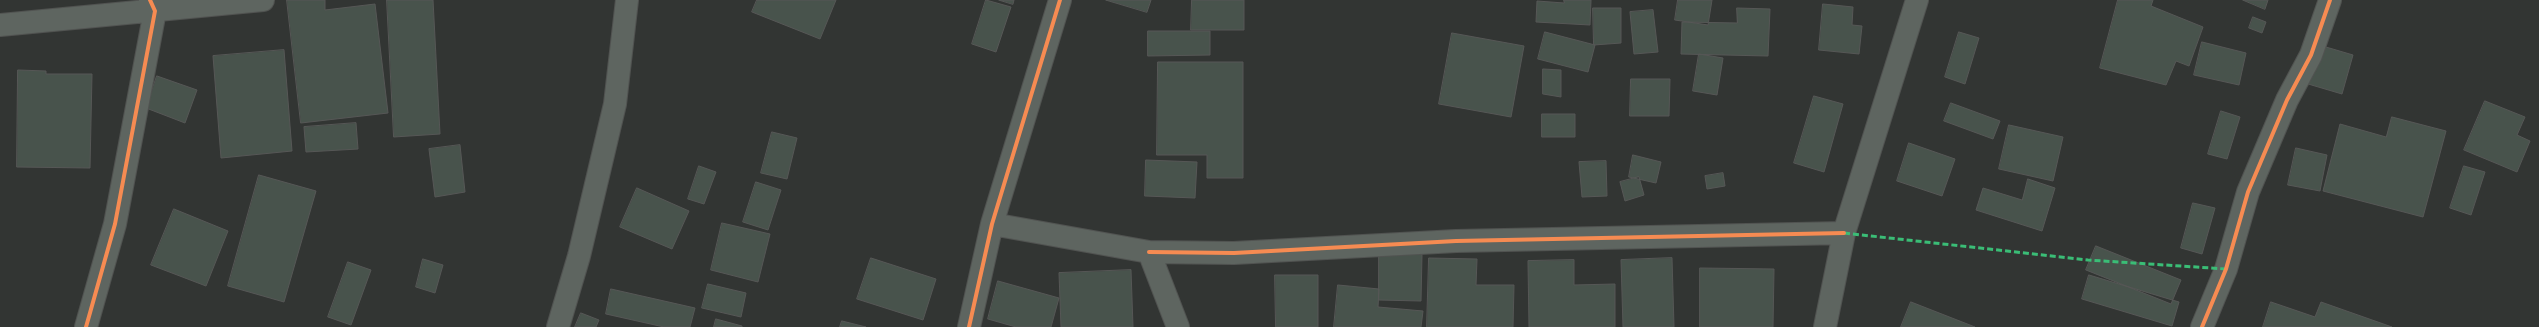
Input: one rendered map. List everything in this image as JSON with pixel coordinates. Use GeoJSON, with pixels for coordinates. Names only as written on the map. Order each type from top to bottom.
{"type":"FeatureCollection","features":[{"type":"Feature","properties":{"kind":"street"},"geometry":{"type":"LineString","coordinates":[[0,25],[153,5],[263,0]]}},
{"type":"Feature","properties":{"kind":"street"},"geometry":{"type":"LineString","coordinates":[[558,327],[579,256],[615,104],[627,0]]}},
{"type":"Feature","properties":{"kind":"street"},"geometry":{"type":"LineString","coordinates":[[969,327],[992,224],[1060,0]]}},
{"type":"Feature","properties":{"kind":"street"},"geometry":{"type":"LineString","coordinates":[[1825,327],[1844,233],[1917,0]]}},
{"type":"Feature","properties":{"kind":"street"},"geometry":{"type":"LineString","coordinates":[[2202,327],[2226,269],[2248,192],[2287,100],[2311,56],[2330,0]]}},
{"type":"Feature","properties":{"kind":"street"},"geometry":{"type":"LineString","coordinates":[[86,327],[115,224],[153,5]]}},
{"type":"Feature","properties":{"kind":"street"},"geometry":{"type":"LineString","coordinates":[[992,224],[1149,252],[1234,253],[1456,241],[1844,233]]}},
{"type":"Feature","properties":{"kind":"street"},"geometry":{"type":"LineString","coordinates":[[1149,252],[1178,327]]}},
{"type":"Feature","properties":{"kind":"building"},"geometry":{"type":"Polygon","coordinates":[[[287,0],[325,0],[325,10],[375,4],[388,113],[301,123],[287,0]]]}},
{"type":"Feature","properties":{"kind":"building"},"geometry":{"type":"Polygon","coordinates":[[[387,0],[433,0],[440,134],[394,137],[387,0]]]}},
{"type":"Feature","properties":{"kind":"building"},"geometry":{"type":"Polygon","coordinates":[[[757,0],[836,0],[820,39],[752,12],[757,0]]]}},
{"type":"Feature","properties":{"kind":"building"},"geometry":{"type":"Polygon","coordinates":[[[986,0],[1011,7],[996,52],[972,44],[986,0]]]}},
{"type":"Feature","properties":{"kind":"building"},"geometry":{"type":"Polygon","coordinates":[[[999,0],[1014,0],[1013,4],[999,0]]]}},
{"type":"Feature","properties":{"kind":"building"},"geometry":{"type":"Polygon","coordinates":[[[1106,0],[1151,0],[1147,12],[1106,0]]]}},
{"type":"Feature","properties":{"kind":"building"},"geometry":{"type":"Polygon","coordinates":[[[1192,0],[1244,0],[1244,30],[1191,30],[1192,0]]]}},
{"type":"Feature","properties":{"kind":"building"},"geometry":{"type":"Polygon","coordinates":[[[1564,0],[1591,0],[1590,25],[1536,22],[1537,1],[1564,3],[1564,0]]]}},
{"type":"Feature","properties":{"kind":"building"},"geometry":{"type":"Polygon","coordinates":[[[1678,0],[1712,0],[1708,25],[1675,20],[1678,0]]]}},
{"type":"Feature","properties":{"kind":"building"},"geometry":{"type":"Polygon","coordinates":[[[2118,0],[2153,0],[2151,6],[2203,27],[2189,66],[2176,61],[2166,85],[2100,68],[2118,0]]]}},
{"type":"Feature","properties":{"kind":"building"},"geometry":{"type":"Polygon","coordinates":[[[2243,0],[2268,0],[2265,9],[2243,0]]]}},
{"type":"Feature","properties":{"kind":"building"},"geometry":{"type":"Polygon","coordinates":[[[1823,4],[1853,7],[1852,25],[1862,26],[1859,54],[1819,50],[1823,4]]]}},
{"type":"Feature","properties":{"kind":"building"},"geometry":{"type":"Polygon","coordinates":[[[1593,8],[1621,8],[1621,43],[1594,45],[1593,8]]]}},
{"type":"Feature","properties":{"kind":"building"},"geometry":{"type":"Polygon","coordinates":[[[1737,8],[1770,9],[1768,56],[1681,54],[1682,22],[1737,23],[1737,8]]]}},
{"type":"Feature","properties":{"kind":"building"},"geometry":{"type":"Polygon","coordinates":[[[1653,10],[1658,52],[1634,54],[1630,12],[1653,10]]]}},
{"type":"Feature","properties":{"kind":"building"},"geometry":{"type":"Polygon","coordinates":[[[2253,17],[2266,22],[2262,33],[2249,28],[2253,17]]]}},
{"type":"Feature","properties":{"kind":"building"},"geometry":{"type":"Polygon","coordinates":[[[1148,31],[1210,31],[1210,55],[1148,56],[1148,31]]]}},
{"type":"Feature","properties":{"kind":"building"},"geometry":{"type":"Polygon","coordinates":[[[1545,32],[1595,45],[1588,72],[1538,59],[1545,32]]]}},
{"type":"Feature","properties":{"kind":"building"},"geometry":{"type":"Polygon","coordinates":[[[1959,32],[1979,38],[1965,84],[1945,77],[1959,32]]]}},
{"type":"Feature","properties":{"kind":"building"},"geometry":{"type":"Polygon","coordinates":[[[1452,33],[1524,46],[1511,117],[1439,104],[1452,33]]]}},
{"type":"Feature","properties":{"kind":"building"},"geometry":{"type":"Polygon","coordinates":[[[2202,42],[2246,53],[2239,85],[2194,75],[2202,42]]]}},
{"type":"Feature","properties":{"kind":"building"},"geometry":{"type":"Polygon","coordinates":[[[2309,42],[2353,55],[2342,94],[2298,81],[2309,42]]]}},
{"type":"Feature","properties":{"kind":"building"},"geometry":{"type":"Polygon","coordinates":[[[284,50],[292,151],[221,158],[213,56],[284,50]]]}},
{"type":"Feature","properties":{"kind":"building"},"geometry":{"type":"Polygon","coordinates":[[[1699,54],[1723,58],[1717,95],[1693,91],[1699,54]]]}},
{"type":"Feature","properties":{"kind":"building"},"geometry":{"type":"Polygon","coordinates":[[[1158,62],[1243,62],[1243,178],[1207,178],[1207,155],[1157,155],[1158,62]]]}},
{"type":"Feature","properties":{"kind":"building"},"geometry":{"type":"Polygon","coordinates":[[[1543,69],[1561,70],[1561,97],[1543,94],[1543,69]]]}},
{"type":"Feature","properties":{"kind":"building"},"geometry":{"type":"Polygon","coordinates":[[[18,70],[46,71],[46,74],[92,74],[90,168],[17,167],[18,70]]]}},
{"type":"Feature","properties":{"kind":"building"},"geometry":{"type":"Polygon","coordinates":[[[157,76],[197,90],[185,123],[146,108],[157,76]]]}},
{"type":"Feature","properties":{"kind":"building"},"geometry":{"type":"Polygon","coordinates":[[[1631,79],[1670,79],[1669,116],[1630,116],[1631,79]]]}},
{"type":"Feature","properties":{"kind":"building"},"geometry":{"type":"Polygon","coordinates":[[[1814,96],[1843,104],[1824,172],[1794,163],[1814,96]]]}},
{"type":"Feature","properties":{"kind":"building"},"geometry":{"type":"Polygon","coordinates":[[[2485,101],[2525,117],[2517,135],[2530,141],[2517,172],[2464,150],[2485,101]]]}},
{"type":"Feature","properties":{"kind":"building"},"geometry":{"type":"Polygon","coordinates":[[[1951,103],[2000,121],[1993,139],[1944,121],[1951,103]]]}},
{"type":"Feature","properties":{"kind":"building"},"geometry":{"type":"Polygon","coordinates":[[[2221,111],[2240,117],[2227,159],[2208,154],[2221,111]]]}},
{"type":"Feature","properties":{"kind":"building"},"geometry":{"type":"Polygon","coordinates":[[[1542,114],[1575,114],[1575,137],[1542,137],[1542,114]]]}},
{"type":"Feature","properties":{"kind":"building"},"geometry":{"type":"Polygon","coordinates":[[[2392,117],[2446,131],[2423,217],[2323,191],[2340,124],[2386,137],[2392,117]]]}},
{"type":"Feature","properties":{"kind":"building"},"geometry":{"type":"Polygon","coordinates":[[[356,123],[358,149],[306,152],[304,127],[356,123]]]}},
{"type":"Feature","properties":{"kind":"building"},"geometry":{"type":"Polygon","coordinates":[[[2009,125],[2063,137],[2053,181],[1999,169],[2009,125]]]}},
{"type":"Feature","properties":{"kind":"building"},"geometry":{"type":"Polygon","coordinates":[[[772,132],[797,138],[787,179],[761,173],[772,132]]]}},
{"type":"Feature","properties":{"kind":"building"},"geometry":{"type":"Polygon","coordinates":[[[1909,143],[1955,159],[1942,196],[1897,181],[1909,143]]]}},
{"type":"Feature","properties":{"kind":"building"},"geometry":{"type":"Polygon","coordinates":[[[460,145],[465,192],[435,197],[429,149],[460,145]]]}},
{"type":"Feature","properties":{"kind":"building"},"geometry":{"type":"Polygon","coordinates":[[[2296,148],[2327,155],[2320,191],[2288,185],[2296,148]]]}},
{"type":"Feature","properties":{"kind":"building"},"geometry":{"type":"Polygon","coordinates":[[[1633,155],[1661,162],[1656,183],[1629,177],[1633,155]]]}},
{"type":"Feature","properties":{"kind":"building"},"geometry":{"type":"Polygon","coordinates":[[[1146,160],[1197,162],[1195,198],[1145,196],[1146,160]]]}},
{"type":"Feature","properties":{"kind":"building"},"geometry":{"type":"Polygon","coordinates":[[[1606,161],[1607,196],[1582,197],[1579,162],[1606,161]]]}},
{"type":"Feature","properties":{"kind":"building"},"geometry":{"type":"Polygon","coordinates":[[[699,166],[716,172],[704,204],[688,199],[699,166]]]}},
{"type":"Feature","properties":{"kind":"building"},"geometry":{"type":"Polygon","coordinates":[[[2464,166],[2485,172],[2471,215],[2450,208],[2464,166]]]}},
{"type":"Feature","properties":{"kind":"building"},"geometry":{"type":"Polygon","coordinates":[[[1723,173],[1725,186],[1707,189],[1705,176],[1723,173]]]}},
{"type":"Feature","properties":{"kind":"building"},"geometry":{"type":"Polygon","coordinates":[[[259,175],[316,191],[284,302],[228,286],[259,175]]]}},
{"type":"Feature","properties":{"kind":"building"},"geometry":{"type":"Polygon","coordinates":[[[1639,177],[1644,195],[1625,201],[1620,182],[1639,177]]]}},
{"type":"Feature","properties":{"kind":"building"},"geometry":{"type":"Polygon","coordinates":[[[2028,179],[2055,188],[2042,231],[1976,210],[1983,188],[2022,200],[2028,179]]]}},
{"type":"Feature","properties":{"kind":"building"},"geometry":{"type":"Polygon","coordinates":[[[756,182],[781,190],[768,230],[743,222],[756,182]]]}},
{"type":"Feature","properties":{"kind":"building"},"geometry":{"type":"Polygon","coordinates":[[[637,188],[689,211],[672,249],[620,227],[637,188]]]}},
{"type":"Feature","properties":{"kind":"building"},"geometry":{"type":"Polygon","coordinates":[[[2193,203],[2215,208],[2202,254],[2181,248],[2193,203]]]}},
{"type":"Feature","properties":{"kind":"building"},"geometry":{"type":"Polygon","coordinates":[[[174,209],[228,231],[206,286],[151,265],[174,209]]]}},
{"type":"Feature","properties":{"kind":"building"},"geometry":{"type":"Polygon","coordinates":[[[722,223],[770,234],[758,282],[711,270],[722,223]]]}},
{"type":"Feature","properties":{"kind":"building"},"geometry":{"type":"Polygon","coordinates":[[[2096,246],[2181,280],[2171,304],[2086,270],[2096,246]]]}},
{"type":"Feature","properties":{"kind":"building"},"geometry":{"type":"Polygon","coordinates":[[[1379,253],[1422,254],[1421,301],[1379,300],[1379,253]]]}},
{"type":"Feature","properties":{"kind":"building"},"geometry":{"type":"Polygon","coordinates":[[[871,258],[936,279],[923,320],[857,299],[871,258]]]}},
{"type":"Feature","properties":{"kind":"building"},"geometry":{"type":"Polygon","coordinates":[[[1429,258],[1477,259],[1476,285],[1514,285],[1513,327],[1427,327],[1429,258]]]}},
{"type":"Feature","properties":{"kind":"building"},"geometry":{"type":"Polygon","coordinates":[[[1672,258],[1674,327],[1623,327],[1621,260],[1672,258]]]}},
{"type":"Feature","properties":{"kind":"building"},"geometry":{"type":"Polygon","coordinates":[[[423,259],[443,265],[435,293],[416,287],[423,259]]]}},
{"type":"Feature","properties":{"kind":"building"},"geometry":{"type":"Polygon","coordinates":[[[1574,260],[1574,285],[1615,284],[1615,327],[1529,327],[1528,261],[1574,260]]]}},
{"type":"Feature","properties":{"kind":"building"},"geometry":{"type":"Polygon","coordinates":[[[348,262],[371,270],[351,325],[328,317],[348,262]]]}},
{"type":"Feature","properties":{"kind":"building"},"geometry":{"type":"Polygon","coordinates":[[[1700,268],[1774,269],[1773,327],[1700,327],[1700,268]]]}},
{"type":"Feature","properties":{"kind":"building"},"geometry":{"type":"Polygon","coordinates":[[[1131,270],[1133,327],[1061,327],[1059,273],[1131,270]]]}},
{"type":"Feature","properties":{"kind":"building"},"geometry":{"type":"Polygon","coordinates":[[[1275,275],[1318,275],[1318,327],[1276,327],[1275,275]]]}},
{"type":"Feature","properties":{"kind":"building"},"geometry":{"type":"Polygon","coordinates":[[[2089,275],[2179,302],[2172,326],[2082,299],[2089,275]]]}},
{"type":"Feature","properties":{"kind":"building"},"geometry":{"type":"Polygon","coordinates":[[[998,281],[1059,298],[1051,327],[1016,327],[988,319],[998,281]]]}},
{"type":"Feature","properties":{"kind":"building"},"geometry":{"type":"Polygon","coordinates":[[[708,284],[746,293],[741,317],[702,308],[708,284]]]}},
{"type":"Feature","properties":{"kind":"building"},"geometry":{"type":"Polygon","coordinates":[[[1338,285],[1379,289],[1378,307],[1423,311],[1421,327],[1334,327],[1338,285]]]}},
{"type":"Feature","properties":{"kind":"building"},"geometry":{"type":"Polygon","coordinates":[[[611,289],[695,308],[690,327],[664,327],[606,314],[611,289]]]}},
{"type":"Feature","properties":{"kind":"building"},"geometry":{"type":"Polygon","coordinates":[[[1911,302],[1975,327],[1901,327],[1911,302]]]}},
{"type":"Feature","properties":{"kind":"building"},"geometry":{"type":"Polygon","coordinates":[[[2271,302],[2315,317],[2321,302],[2392,327],[2263,327],[2271,302]]]}},
{"type":"Feature","properties":{"kind":"building"},"geometry":{"type":"Polygon","coordinates":[[[581,313],[599,320],[596,327],[575,327],[581,313]]]}},
{"type":"Feature","properties":{"kind":"building"},"geometry":{"type":"Polygon","coordinates":[[[716,319],[742,326],[742,327],[714,327],[716,319]]]}},
{"type":"Feature","properties":{"kind":"building"},"geometry":{"type":"Polygon","coordinates":[[[842,321],[866,327],[840,327],[842,321]]]}},
{"type":"Feature","properties":{"kind":"marked path"},"geometry":{"type":"LineString","coordinates":[[1844,233],[2088,260],[2226,269]]}},
{"type":"Feature","properties":{"kind":"cycle path"},"geometry":{"type":"LineString","coordinates":[[86,327],[115,224],[155,11],[150,0]]}},
{"type":"Feature","properties":{"kind":"cycle path"},"geometry":{"type":"LineString","coordinates":[[969,327],[992,224],[1060,0]]}},
{"type":"Feature","properties":{"kind":"cycle path"},"geometry":{"type":"LineString","coordinates":[[2202,327],[2226,269],[2248,192],[2287,100],[2311,55],[2330,0]]}},
{"type":"Feature","properties":{"kind":"cycle path"},"geometry":{"type":"LineString","coordinates":[[1149,252],[1234,253],[1456,241],[1844,233]]}}]}
